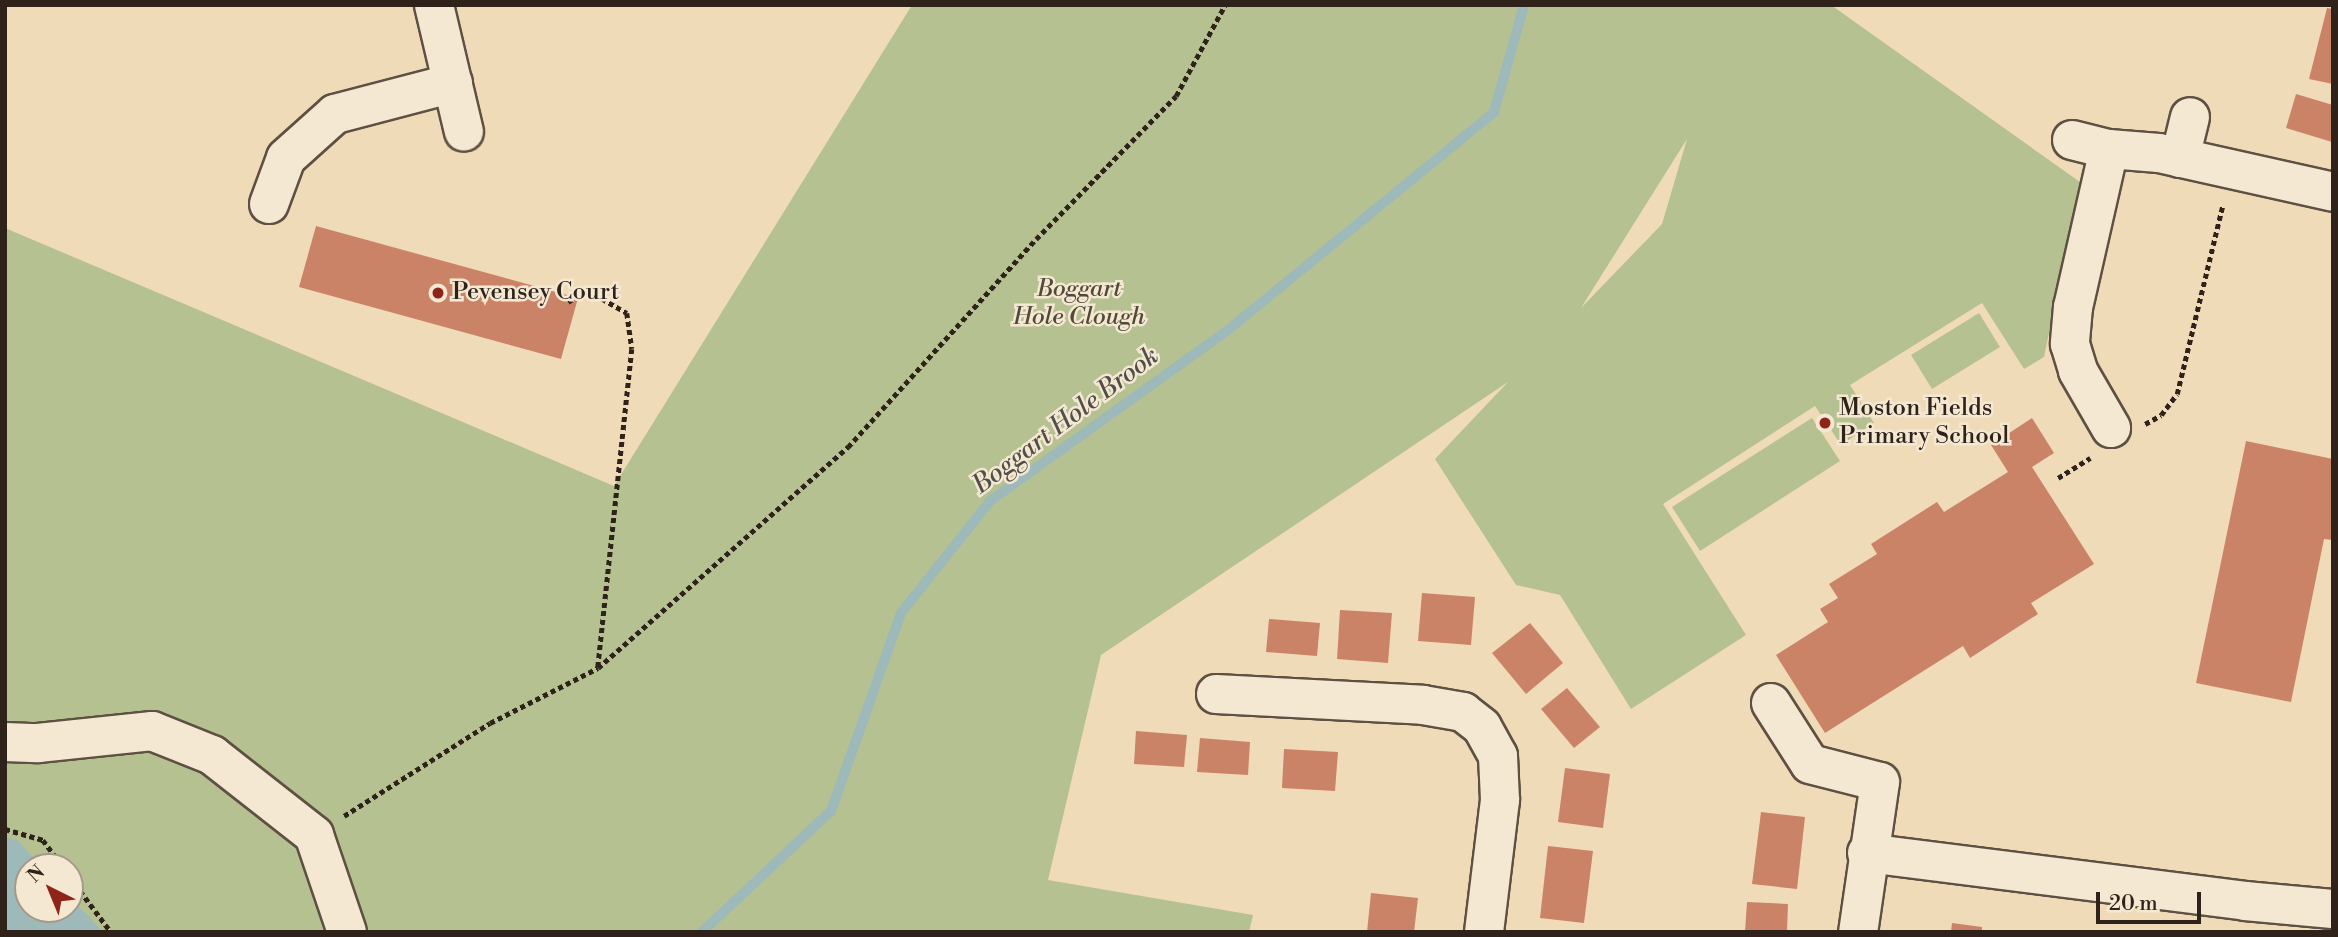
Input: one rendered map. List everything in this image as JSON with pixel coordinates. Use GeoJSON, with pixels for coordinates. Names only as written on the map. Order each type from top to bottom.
{"type":"FeatureCollection","features":[{"type":"Feature","properties":{"kind":"street"},"geometry":{"type":"LineString","coordinates":[[434,5],[464,132]]}},
{"type":"Feature","properties":{"kind":"street"},"geometry":{"type":"LineString","coordinates":[[270,204],[286,158],[335,114],[453,83]]}},
{"type":"Feature","properties":{"kind":"street"},"geometry":{"type":"LineString","coordinates":[[2180,158],[2189,117]]}},
{"type":"Feature","properties":{"kind":"street"},"geometry":{"type":"LineString","coordinates":[[2071,140],[2109,149],[2159,153],[2333,192]]}},
{"type":"Feature","properties":{"kind":"street"},"geometry":{"type":"LineString","coordinates":[[2109,149],[2074,307],[2070,344],[2078,371],[2114,438]]}},
{"type":"Feature","properties":{"kind":"street"},"geometry":{"type":"LineString","coordinates":[[1216,694],[1423,705],[1463,712],[1482,727],[1498,756],[1500,800],[1484,932]]}},
{"type":"Feature","properties":{"kind":"street"},"geometry":{"type":"LineString","coordinates":[[1771,703],[1810,764],[1880,782],[1867,853],[1858,932]]}},
{"type":"Feature","properties":{"kind":"street"},"geometry":{"type":"LineString","coordinates":[[5,742],[38,743],[152,731],[212,755],[314,835],[347,932]]}},
{"type":"Feature","properties":{"kind":"street"},"geometry":{"type":"LineString","coordinates":[[1867,853],[2244,916],[2333,909]]}},
{"type":"Feature","properties":{"kind":"path"},"geometry":{"type":"LineString","coordinates":[[314,835],[490,723],[598,668],[848,447],[1036,239],[1175,96],[1225,5]]}},
{"type":"Feature","properties":{"kind":"path"},"geometry":{"type":"LineString","coordinates":[[2058,478],[2114,438],[2161,415],[2177,394],[2231,170]]}},
{"type":"Feature","properties":{"kind":"path"},"geometry":{"type":"LineString","coordinates":[[568,302],[587,290],[627,313],[632,349],[598,668]]}},
{"type":"Feature","properties":{"kind":"path"},"geometry":{"type":"LineString","coordinates":[[5,829],[43,840],[53,853]]}},
{"type":"Feature","properties":{"kind":"path"},"geometry":{"type":"LineString","coordinates":[[84,896],[111,932]]}},
{"type":"Feature","properties":{"kind":"green space","name":"Boggart Hole Clough"},"geometry":{"type":"Polygon","coordinates":[[[912,5],[1831,5],[2080,182],[2044,357],[2024,369],[1982,303],[1850,385],[1874,423],[1841,445],[1815,406],[1663,504],[1746,635],[1631,709],[1560,595],[1516,585],[1435,459],[1508,382],[1101,655],[1048,880],[1253,915],[1249,932],[5,932],[5,228],[614,486],[912,5]],[[1687,139],[1581,308],[1662,224],[1687,139]]]}},
{"type":"Feature","properties":{"kind":"green space"},"geometry":{"type":"Polygon","coordinates":[[[1979,313],[2000,347],[1932,389],[1911,355],[1979,313]]]}},
{"type":"Feature","properties":{"kind":"green space"},"geometry":{"type":"Polygon","coordinates":[[[1812,418],[1840,461],[1700,551],[1672,507],[1812,418]]]}},
{"type":"Feature","properties":{"kind":"water"},"geometry":{"type":"Polygon","coordinates":[[[5,837],[17,840],[29,853],[14,853],[14,923],[84,923],[84,912],[103,932],[5,932],[5,837]]]}},
{"type":"Feature","properties":{"kind":"building"},"geometry":{"type":"Polygon","coordinates":[[[2327,8],[2333,9],[2333,84],[2309,79],[2327,8]]]}},
{"type":"Feature","properties":{"kind":"building"},"geometry":{"type":"Polygon","coordinates":[[[2296,94],[2333,105],[2332,142],[2286,128],[2296,94]]]}},
{"type":"Feature","properties":{"kind":"building","name":"Pevensey Court"},"geometry":{"type":"Polygon","coordinates":[[[316,226],[578,298],[561,359],[299,287],[316,226]]]}},
{"type":"Feature","properties":{"kind":"building"},"geometry":{"type":"Polygon","coordinates":[[[2032,418],[2054,453],[2032,467],[2094,564],[2031,603],[2038,614],[1970,658],[1963,646],[1825,733],[1776,655],[1828,622],[1820,609],[1838,598],[1829,584],[1877,554],[1871,544],[1937,502],[1944,512],[2008,472],[1991,445],[2032,418]]]}},
{"type":"Feature","properties":{"kind":"building"},"geometry":{"type":"Polygon","coordinates":[[[2246,441],[2333,459],[2333,540],[2324,539],[2291,702],[2196,683],[2246,441]]]}},
{"type":"Feature","properties":{"kind":"building"},"geometry":{"type":"Polygon","coordinates":[[[1422,593],[1475,597],[1471,645],[1418,641],[1422,593]]]}},
{"type":"Feature","properties":{"kind":"building"},"geometry":{"type":"Polygon","coordinates":[[[1340,610],[1392,613],[1388,663],[1337,659],[1340,610]]]}},
{"type":"Feature","properties":{"kind":"building"},"geometry":{"type":"Polygon","coordinates":[[[1269,619],[1320,623],[1317,656],[1266,652],[1269,619]]]}},
{"type":"Feature","properties":{"kind":"building"},"geometry":{"type":"Polygon","coordinates":[[[1530,623],[1563,663],[1526,694],[1492,653],[1530,623]]]}},
{"type":"Feature","properties":{"kind":"building"},"geometry":{"type":"Polygon","coordinates":[[[1567,688],[1600,727],[1574,748],[1541,709],[1567,688]]]}},
{"type":"Feature","properties":{"kind":"building"},"geometry":{"type":"Polygon","coordinates":[[[1136,731],[1187,735],[1184,767],[1134,764],[1136,731]]]}},
{"type":"Feature","properties":{"kind":"building"},"geometry":{"type":"Polygon","coordinates":[[[1200,738],[1250,742],[1248,775],[1197,772],[1200,738]]]}},
{"type":"Feature","properties":{"kind":"building"},"geometry":{"type":"Polygon","coordinates":[[[1284,749],[1338,752],[1335,791],[1282,788],[1284,749]]]}},
{"type":"Feature","properties":{"kind":"building"},"geometry":{"type":"Polygon","coordinates":[[[1565,768],[1610,774],[1603,828],[1558,822],[1565,768]]]}},
{"type":"Feature","properties":{"kind":"building"},"geometry":{"type":"Polygon","coordinates":[[[1761,812],[1805,817],[1797,889],[1752,884],[1761,812]]]}},
{"type":"Feature","properties":{"kind":"building"},"geometry":{"type":"Polygon","coordinates":[[[1548,846],[1593,851],[1584,923],[1540,918],[1548,846]]]}},
{"type":"Feature","properties":{"kind":"building"},"geometry":{"type":"Polygon","coordinates":[[[1371,893],[1418,898],[1414,932],[1367,932],[1371,893]]]}},
{"type":"Feature","properties":{"kind":"building"},"geometry":{"type":"Polygon","coordinates":[[[1747,902],[1788,904],[1787,932],[1745,932],[1747,902]]]}},
{"type":"Feature","properties":{"kind":"building"},"geometry":{"type":"Polygon","coordinates":[[[1952,923],[1982,927],[1982,932],[1951,932],[1952,923]]]}},
{"type":"Feature","properties":{"kind":"waterway","name":"Boggart Hole Brook"},"geometry":{"type":"LineString","coordinates":[[702,932],[831,811],[901,613],[990,501],[1228,330],[1494,112],[1524,5]]}},
{"type":"Feature","properties":{"kind":"place","name":"Pevensey Court"},"geometry":{"type":"Point","coordinates":[438,293]}},
{"type":"Feature","properties":{"kind":"place","name":"Moston Fields Primary School"},"geometry":{"type":"Point","coordinates":[1825,423]}}]}
